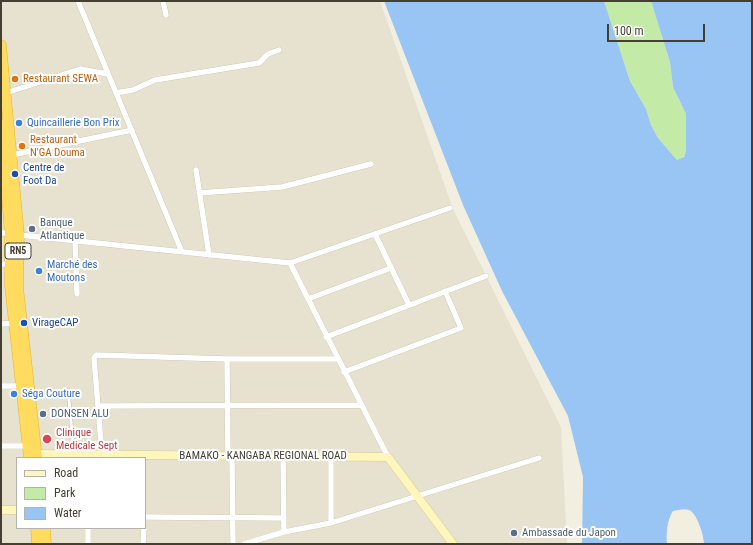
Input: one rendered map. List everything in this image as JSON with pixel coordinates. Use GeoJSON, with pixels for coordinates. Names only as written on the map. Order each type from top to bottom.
{"type":"FeatureCollection","features":[{"type":"Feature","properties":{"kind":"highway","name":"RN5"},"geometry":{"type":"LineString","coordinates":[[1,45],[12,155],[10,234],[5,264],[18,323],[32,454]]}},
{"type":"Feature","properties":{"kind":"highway","name":"RN5"},"geometry":{"type":"LineString","coordinates":[[1,125],[3,165],[10,234],[18,287],[18,323],[22,386],[32,454]]}},
{"type":"Feature","properties":{"kind":"highway"},"geometry":{"type":"LineString","coordinates":[[36,529],[37,544]]}},
{"type":"Feature","properties":{"kind":"highway"},"geometry":{"type":"LineString","coordinates":[[45,529],[46,544]]}},
{"type":"Feature","properties":{"kind":"street"},"geometry":{"type":"LineString","coordinates":[[78,1],[182,252]]}},
{"type":"Feature","properties":{"kind":"street"},"geometry":{"type":"LineString","coordinates":[[163,1],[166,15]]}},
{"type":"Feature","properties":{"kind":"street"},"geometry":{"type":"LineString","coordinates":[[116,93],[133,90],[155,80],[259,63],[268,54],[279,50]]}},
{"type":"Feature","properties":{"kind":"street"},"geometry":{"type":"LineString","coordinates":[[6,93],[80,69],[108,74]]}},
{"type":"Feature","properties":{"kind":"street"},"geometry":{"type":"LineString","coordinates":[[12,155],[132,130]]}},
{"type":"Feature","properties":{"kind":"street"},"geometry":{"type":"LineString","coordinates":[[200,193],[282,187],[371,164]]}},
{"type":"Feature","properties":{"kind":"street"},"geometry":{"type":"LineString","coordinates":[[196,170],[209,255]]}},
{"type":"Feature","properties":{"kind":"street"},"geometry":{"type":"LineString","coordinates":[[10,234],[290,263],[450,208]]}},
{"type":"Feature","properties":{"kind":"street"},"geometry":{"type":"LineString","coordinates":[[375,234],[409,305]]}},
{"type":"Feature","properties":{"kind":"street"},"geometry":{"type":"LineString","coordinates":[[75,241],[77,294]]}},
{"type":"Feature","properties":{"kind":"street"},"geometry":{"type":"LineString","coordinates":[[290,263],[337,359],[388,457],[453,544]]}},
{"type":"Feature","properties":{"kind":"street"},"geometry":{"type":"LineString","coordinates":[[308,299],[391,268]]}},
{"type":"Feature","properties":{"kind":"street"},"geometry":{"type":"LineString","coordinates":[[326,337],[486,276]]}},
{"type":"Feature","properties":{"kind":"street"},"geometry":{"type":"LineString","coordinates":[[344,372],[461,328],[445,291]]}},
{"type":"Feature","properties":{"kind":"street"},"geometry":{"type":"LineString","coordinates":[[1,324],[18,323]]}},
{"type":"Feature","properties":{"kind":"street"},"geometry":{"type":"LineString","coordinates":[[102,455],[94,358],[96,355],[227,359],[337,359]]}},
{"type":"Feature","properties":{"kind":"street"},"geometry":{"type":"LineString","coordinates":[[227,359],[227,405],[233,544]]}},
{"type":"Feature","properties":{"kind":"street"},"geometry":{"type":"LineString","coordinates":[[1,386],[22,386]]}},
{"type":"Feature","properties":{"kind":"street"},"geometry":{"type":"LineString","coordinates":[[98,406],[362,405]]}},
{"type":"Feature","properties":{"kind":"street"},"geometry":{"type":"LineString","coordinates":[[1,446],[32,454]]}},
{"type":"Feature","properties":{"kind":"street","name":"BAMAKO - KANGABA REGIONAL ROAD"},"geometry":{"type":"LineString","coordinates":[[32,454],[388,457]]}},
{"type":"Feature","properties":{"kind":"street"},"geometry":{"type":"LineString","coordinates":[[283,456],[284,532]]}},
{"type":"Feature","properties":{"kind":"street"},"geometry":{"type":"LineString","coordinates":[[331,456],[331,523]]}},
{"type":"Feature","properties":{"kind":"street"},"geometry":{"type":"LineString","coordinates":[[244,544],[284,532],[331,523],[539,458]]}},
{"type":"Feature","properties":{"kind":"street"},"geometry":{"type":"LineString","coordinates":[[1,510],[16,510]]}},
{"type":"Feature","properties":{"kind":"street"},"geometry":{"type":"LineString","coordinates":[[146,517],[284,518]]}},
{"type":"Feature","properties":{"kind":"street"},"geometry":{"type":"LineString","coordinates":[[88,529],[88,544]]}},
{"type":"Feature","properties":{"kind":"street"},"geometry":{"type":"LineString","coordinates":[[144,529],[144,544]]}},
{"type":"Feature","properties":{"kind":"lane"},"geometry":{"type":"LineString","coordinates":[[68,390],[74,455]]}},
{"type":"Feature","properties":{"kind":"shaded area"},"geometry":{"type":"Polygon","coordinates":[[[1,1],[380,1],[453,209],[561,427],[567,544],[1,544],[1,1]]]}},
{"type":"Feature","properties":{"kind":"green space"},"geometry":{"type":"Polygon","coordinates":[[[604,1],[651,1],[670,62],[673,87],[686,114],[686,151],[681,159],[677,160],[658,138],[651,125],[646,109],[630,81],[604,1]]]}},
{"type":"Feature","properties":{"kind":"water"},"geometry":{"type":"Polygon","coordinates":[[[384,1],[604,1],[630,81],[646,109],[651,125],[658,138],[677,160],[684,157],[686,151],[686,114],[673,87],[670,62],[651,1],[752,1],[752,544],[704,544],[703,536],[695,515],[689,510],[681,509],[673,511],[669,519],[667,527],[667,544],[582,544],[583,477],[568,416],[502,291],[463,205],[384,1]]]}},
{"type":"Feature","properties":{"kind":"place","name":"Restaurant SEWA"},"geometry":{"type":"Point","coordinates":[15,79]}},
{"type":"Feature","properties":{"kind":"place","name":"Quincaillerie Bon Prix"},"geometry":{"type":"Point","coordinates":[19,123]}},
{"type":"Feature","properties":{"kind":"place","name":"Restaurant N'GA Douma"},"geometry":{"type":"Point","coordinates":[22,146]}},
{"type":"Feature","properties":{"kind":"place","name":"Centre de Foot Da"},"geometry":{"type":"Point","coordinates":[15,174]}},
{"type":"Feature","properties":{"kind":"place","name":"Banque Atlantique"},"geometry":{"type":"Point","coordinates":[32,229]}},
{"type":"Feature","properties":{"kind":"place","name":"Marché des Moutons"},"geometry":{"type":"Point","coordinates":[39,271]}},
{"type":"Feature","properties":{"kind":"place","name":"VirageCAP"},"geometry":{"type":"Point","coordinates":[24,323]}},
{"type":"Feature","properties":{"kind":"place","name":"Séga Couture"},"geometry":{"type":"Point","coordinates":[14,394]}},
{"type":"Feature","properties":{"kind":"place","name":"DONSEN ALU"},"geometry":{"type":"Point","coordinates":[43,414]}},
{"type":"Feature","properties":{"kind":"place","name":"Clinique Medicale Sept"},"geometry":{"type":"Point","coordinates":[47,439]}},
{"type":"Feature","properties":{"kind":"place","name":"Ambassade du Japon"},"geometry":{"type":"Point","coordinates":[514,533]}}]}
